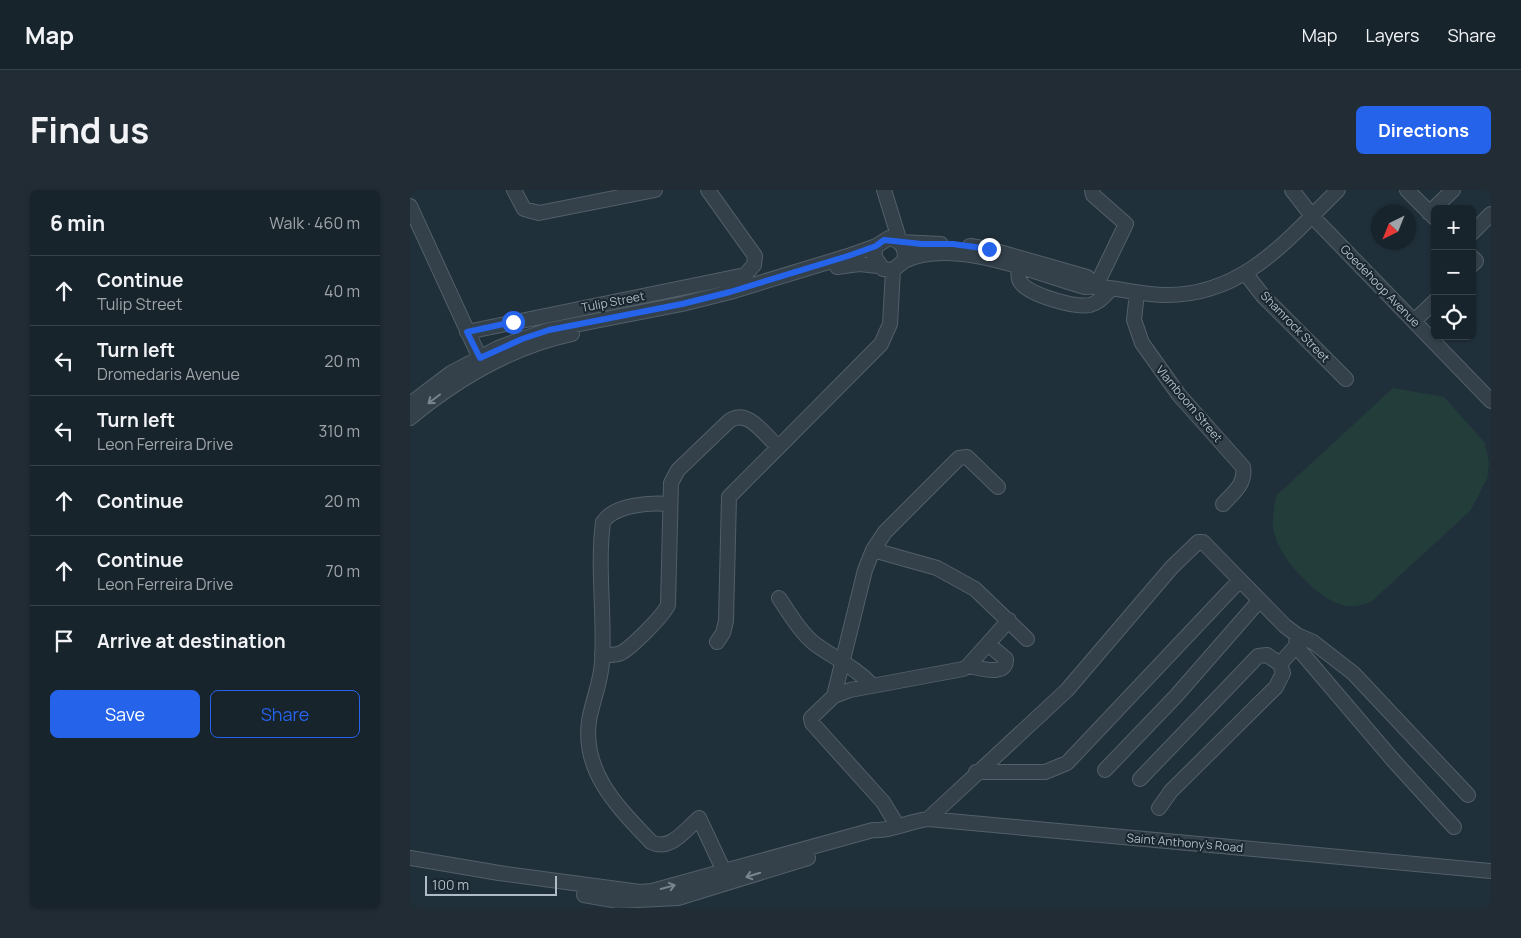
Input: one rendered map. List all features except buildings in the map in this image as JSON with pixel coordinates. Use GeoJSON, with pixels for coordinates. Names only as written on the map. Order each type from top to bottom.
{"type":"FeatureCollection","features":[{"type":"Feature","properties":{"kind":"street"},"geometry":{"type":"LineString","coordinates":[[514,190],[524,209],[539,213],[655,190]]}},
{"type":"Feature","properties":{"kind":"street","name":"Tulip Street"},"geometry":{"type":"LineString","coordinates":[[467,332],[733,279],[749,273],[754,265],[755,256],[708,190]]}},
{"type":"Feature","properties":{"kind":"street"},"geometry":{"type":"LineString","coordinates":[[884,190],[900,242],[905,251],[904,261]]}},
{"type":"Feature","properties":{"kind":"street"},"geometry":{"type":"LineString","coordinates":[[1092,190],[1093,195],[1125,222],[1126,226],[1096,286]]}},
{"type":"Feature","properties":{"kind":"street","name":"Goedehoop Avenue"},"geometry":{"type":"LineString","coordinates":[[1292,190],[1312,216],[1491,401]]}},
{"type":"Feature","properties":{"kind":"street"},"geometry":{"type":"LineString","coordinates":[[410,418],[482,363],[514,342],[549,330],[692,302],[787,275],[878,244],[890,238],[900,242],[953,244],[989,249],[1020,263],[1085,287],[1096,286],[1137,294],[1167,295],[1193,293],[1246,274],[1269,257],[1338,190]]}},
{"type":"Feature","properties":{"kind":"street"},"geometry":{"type":"LineString","coordinates":[[1408,190],[1431,215]]}},
{"type":"Feature","properties":{"kind":"street"},"geometry":{"type":"LineString","coordinates":[[1441,205],[1453,190]]}},
{"type":"Feature","properties":{"kind":"street"},"geometry":{"type":"LineString","coordinates":[[410,206],[482,363]]}},
{"type":"Feature","properties":{"kind":"street"},"geometry":{"type":"LineString","coordinates":[[878,266],[874,256],[890,207]]}},
{"type":"Feature","properties":{"kind":"street"},"geometry":{"type":"LineString","coordinates":[[1476,229],[1491,214]]}},
{"type":"Feature","properties":{"kind":"street"},"geometry":{"type":"LineString","coordinates":[[717,642],[723,633],[726,621],[729,497],[880,344],[890,324],[893,270],[904,261],[925,253],[957,253],[1020,263]]}},
{"type":"Feature","properties":{"kind":"street"},"geometry":{"type":"LineString","coordinates":[[1020,263],[1018,279],[1022,284],[1049,298],[1075,305],[1094,304],[1111,289]]}},
{"type":"Feature","properties":{"kind":"street"},"geometry":{"type":"LineString","coordinates":[[410,404],[436,384],[482,363],[562,336],[724,301],[848,265],[878,266],[893,270]]}},
{"type":"Feature","properties":{"kind":"street","name":"Shamrock Street"},"geometry":{"type":"LineString","coordinates":[[1246,274],[1263,296],[1346,379]]}},
{"type":"Feature","properties":{"kind":"street","name":"Vlamboom Street"},"geometry":{"type":"LineString","coordinates":[[1137,294],[1134,320],[1142,343],[1175,390],[1243,467],[1244,477],[1241,484],[1223,504]]}},
{"type":"Feature","properties":{"kind":"street"},"geometry":{"type":"LineString","coordinates":[[1414,321],[1431,305]]}},
{"type":"Feature","properties":{"kind":"street"},"geometry":{"type":"LineString","coordinates":[[602,654],[613,655],[624,651],[666,610],[669,598],[669,490],[674,476],[732,419],[741,416],[747,418],[778,447]]}},
{"type":"Feature","properties":{"kind":"street"},"geometry":{"type":"LineString","coordinates":[[834,696],[865,570],[873,550],[885,532],[959,458],[967,457],[998,487]]}},
{"type":"Feature","properties":{"kind":"street"},"geometry":{"type":"LineString","coordinates":[[669,504],[645,503],[612,514],[603,522],[602,663],[589,724],[589,745],[594,766],[603,786],[612,800],[651,842],[657,845],[670,843],[698,818],[727,877]]}},
{"type":"Feature","properties":{"kind":"street"},"geometry":{"type":"LineString","coordinates":[[928,820],[976,772],[1067,690],[1172,567],[1198,542],[1203,542],[1296,640],[1393,760],[1454,827]]}},
{"type":"Feature","properties":{"kind":"street"},"geometry":{"type":"LineString","coordinates":[[873,550],[937,568],[950,575],[982,594],[1027,639]]}},
{"type":"Feature","properties":{"kind":"street"},"geometry":{"type":"LineString","coordinates":[[976,772],[1044,772],[1067,763],[1240,580]]}},
{"type":"Feature","properties":{"kind":"street"},"geometry":{"type":"LineString","coordinates":[[779,598],[804,633],[816,644],[860,672],[872,685]]}},
{"type":"Feature","properties":{"kind":"street"},"geometry":{"type":"LineString","coordinates":[[1104,770],[1176,696],[1259,601]]}},
{"type":"Feature","properties":{"kind":"street"},"geometry":{"type":"LineString","coordinates":[[897,825],[883,802],[812,723],[814,713],[834,696],[872,685],[950,673],[968,666],[1009,620]]}},
{"type":"Feature","properties":{"kind":"street"},"geometry":{"type":"LineString","coordinates":[[1159,808],[1171,791],[1276,687],[1282,676],[1280,664],[1296,640]]}},
{"type":"Feature","properties":{"kind":"street"},"geometry":{"type":"LineString","coordinates":[[1296,640],[1313,642],[1353,673],[1468,795]]}},
{"type":"Feature","properties":{"kind":"street"},"geometry":{"type":"LineString","coordinates":[[968,666],[1003,669],[1007,664],[1006,659],[988,644]]}},
{"type":"Feature","properties":{"kind":"street"},"geometry":{"type":"LineString","coordinates":[[1140,779],[1258,656],[1267,655],[1280,664]]}},
{"type":"Feature","properties":{"kind":"street","name":"Saint Anthony's Road"},"geometry":{"type":"LineString","coordinates":[[410,858],[499,874],[584,896],[618,901],[678,898],[727,877],[876,836],[880,831],[897,825],[928,820],[1491,871]]}},
{"type":"Feature","properties":{"kind":"green space"},"geometry":{"type":"Polygon","coordinates":[[[1393,388],[1444,397],[1485,443],[1489,463],[1487,479],[1470,511],[1372,601],[1357,606],[1342,605],[1331,601],[1309,584],[1298,574],[1281,550],[1273,527],[1276,496],[1393,388]]]}},
{"type":"Feature","properties":{"kind":"route"},"geometry":{"type":"LineString","coordinates":[[513,322],[467,332],[480,358],[498,348],[549,330],[682,304],[730,292],[848,256],[876,246],[890,238],[900,242],[953,244],[989,249]]}}]}
